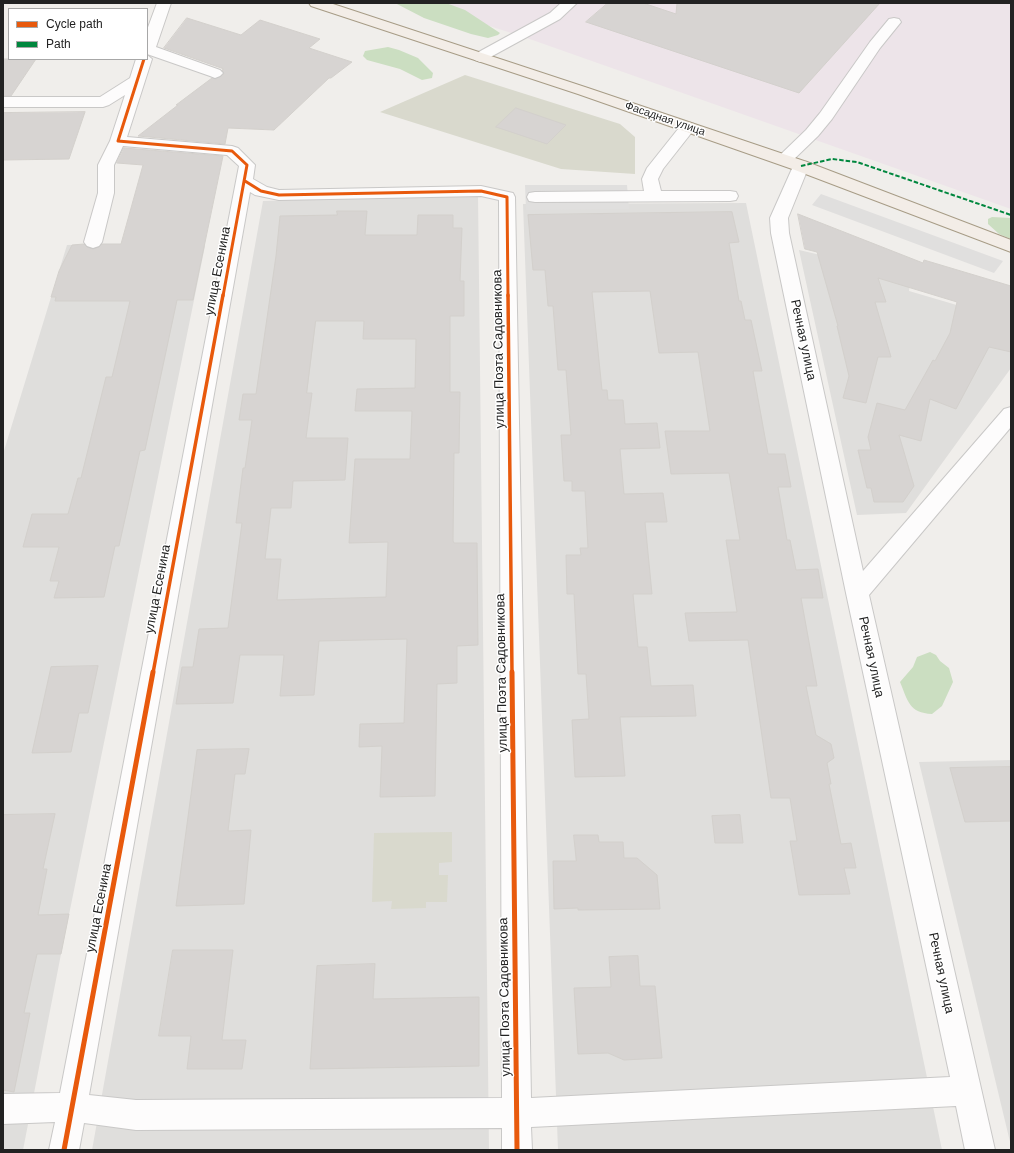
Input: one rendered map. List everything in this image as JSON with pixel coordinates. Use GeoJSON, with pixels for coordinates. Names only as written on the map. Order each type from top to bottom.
{"type":"FeatureCollection","features":[{"type":"Feature","properties":{"kind":"main road","name":"Фасадная улица"},"geometry":{"type":"LineString","coordinates":[[316,3],[792,163],[1011,246]]}},
{"type":"Feature","properties":{"kind":"street"},"geometry":{"type":"LineString","coordinates":[[148,47],[164,3]]}},
{"type":"Feature","properties":{"kind":"street"},"geometry":{"type":"LineString","coordinates":[[480,57],[555,16],[570,3]]}},
{"type":"Feature","properties":{"kind":"street"},"geometry":{"type":"LineString","coordinates":[[792,163],[875,45],[894,22]]}},
{"type":"Feature","properties":{"kind":"street"},"geometry":{"type":"LineString","coordinates":[[148,54],[215,73]]}},
{"type":"Feature","properties":{"kind":"street"},"geometry":{"type":"LineString","coordinates":[[93,242],[106,193],[106,165],[118,141],[144,60]]}},
{"type":"Feature","properties":{"kind":"street"},"geometry":{"type":"LineString","coordinates":[[3,102],[103,102],[136,82]]}},
{"type":"Feature","properties":{"kind":"street"},"geometry":{"type":"LineString","coordinates":[[653,196],[650,179],[655,168],[688,127]]}},
{"type":"Feature","properties":{"kind":"street","name":"улица Есенина"},"geometry":{"type":"LineString","coordinates":[[64,1150],[248,165],[232,151],[118,141]]}},
{"type":"Feature","properties":{"kind":"street","name":"Речная улица"},"geometry":{"type":"LineString","coordinates":[[792,163],[779,218],[780,233],[857,593],[980,1150]]}},
{"type":"Feature","properties":{"kind":"street","name":"улица Поэта Садовникова"},"geometry":{"type":"LineString","coordinates":[[245,181],[261,191],[280,195],[481,191],[507,197],[517,1150]]}},
{"type":"Feature","properties":{"kind":"street"},"geometry":{"type":"LineString","coordinates":[[535,197],[730,196]]}},
{"type":"Feature","properties":{"kind":"street"},"geometry":{"type":"LineString","coordinates":[[857,593],[1011,414]]}},
{"type":"Feature","properties":{"kind":"street"},"geometry":{"type":"LineString","coordinates":[[3,1109],[72,1107],[136,1115],[516,1113],[967,1091]]}},
{"type":"Feature","properties":{"kind":"shaded area"},"geometry":{"type":"Polygon","coordinates":[[[417,3],[1011,3],[1011,209],[524,37],[417,3]]]}},
{"type":"Feature","properties":{"kind":"shaded area"},"geometry":{"type":"Polygon","coordinates":[[[465,75],[620,124],[635,137],[635,174],[561,169],[380,112],[465,75]]]}},
{"type":"Feature","properties":{"kind":"shaded area"},"geometry":{"type":"Polygon","coordinates":[[[525,185],[627,185],[629,209],[526,210],[525,185]]]}},
{"type":"Feature","properties":{"kind":"shaded area"},"geometry":{"type":"Polygon","coordinates":[[[821,194],[1003,261],[994,273],[812,205],[821,194]]]}},
{"type":"Feature","properties":{"kind":"shaded area"},"geometry":{"type":"Polygon","coordinates":[[[478,195],[489,1150],[92,1150],[263,201],[478,195]]]}},
{"type":"Feature","properties":{"kind":"shaded area"},"geometry":{"type":"Polygon","coordinates":[[[746,203],[942,1150],[558,1150],[523,204],[746,203]]]}},
{"type":"Feature","properties":{"kind":"shaded area"},"geometry":{"type":"Polygon","coordinates":[[[120,244],[120,248],[205,246],[61,954],[23,1150],[3,1150],[3,454],[67,245],[120,244]]]}},
{"type":"Feature","properties":{"kind":"shaded area"},"geometry":{"type":"Polygon","coordinates":[[[799,250],[911,276],[909,291],[1011,321],[1011,368],[906,513],[857,515],[799,250]]]}},
{"type":"Feature","properties":{"kind":"shaded area"},"geometry":{"type":"Polygon","coordinates":[[[1011,760],[1011,1146],[919,762],[1011,760]]]}},
{"type":"Feature","properties":{"kind":"shaded area"},"geometry":{"type":"Polygon","coordinates":[[[452,832],[452,862],[439,863],[439,875],[448,875],[447,902],[426,902],[426,908],[391,909],[392,901],[372,902],[374,833],[452,832]]]}},
{"type":"Feature","properties":{"kind":"green space"},"geometry":{"type":"Polygon","coordinates":[[[395,3],[446,3],[465,10],[500,33],[488,38],[471,34],[424,18],[395,3]]]}},
{"type":"Feature","properties":{"kind":"green space"},"geometry":{"type":"Polygon","coordinates":[[[388,47],[418,58],[433,73],[432,78],[422,80],[400,69],[367,60],[363,56],[365,51],[388,47]]]}},
{"type":"Feature","properties":{"kind":"green space"},"geometry":{"type":"Polygon","coordinates":[[[992,217],[1011,218],[1011,239],[999,234],[988,224],[988,219],[992,217]]]}},
{"type":"Feature","properties":{"kind":"green space"},"geometry":{"type":"Polygon","coordinates":[[[930,652],[936,655],[940,661],[949,668],[953,682],[942,706],[932,714],[918,711],[910,705],[900,682],[913,667],[917,657],[930,652]]]}},
{"type":"Feature","properties":{"kind":"building"},"geometry":{"type":"Polygon","coordinates":[[[608,3],[643,3],[676,14],[677,3],[880,3],[799,93],[586,22],[608,3]]]}},
{"type":"Feature","properties":{"kind":"building"},"geometry":{"type":"Polygon","coordinates":[[[187,18],[241,35],[260,20],[320,39],[309,48],[352,62],[329,78],[274,130],[228,128],[225,144],[138,136],[212,78],[216,79],[224,74],[222,70],[224,69],[164,48],[187,18]]]}},
{"type":"Feature","properties":{"kind":"building"},"geometry":{"type":"Polygon","coordinates":[[[3,59],[35,60],[11,96],[3,96],[3,59]]]}},
{"type":"Feature","properties":{"kind":"building"},"geometry":{"type":"Polygon","coordinates":[[[516,108],[566,125],[547,144],[496,127],[516,108]]]}},
{"type":"Feature","properties":{"kind":"building"},"geometry":{"type":"Polygon","coordinates":[[[85,112],[69,159],[3,160],[3,113],[85,112]]]}},
{"type":"Feature","properties":{"kind":"building"},"geometry":{"type":"Polygon","coordinates":[[[124,148],[223,156],[193,300],[177,300],[145,450],[140,451],[119,546],[115,546],[104,597],[54,598],[59,581],[50,581],[59,547],[23,547],[32,514],[68,514],[78,478],[81,478],[106,377],[112,377],[130,301],[55,301],[56,297],[51,297],[59,271],[72,245],[84,244],[93,249],[102,244],[121,244],[143,165],[117,163],[124,148]]]}},
{"type":"Feature","properties":{"kind":"building"},"geometry":{"type":"Polygon","coordinates":[[[337,211],[367,211],[365,235],[417,235],[418,215],[453,215],[453,228],[462,228],[460,281],[464,281],[464,316],[450,316],[450,392],[460,392],[459,453],[454,453],[453,541],[454,543],[477,543],[478,645],[457,646],[457,683],[437,684],[435,796],[380,797],[382,746],[359,747],[360,724],[404,723],[407,639],[319,641],[314,695],[280,696],[284,655],[240,655],[233,703],[176,704],[182,667],[193,667],[199,629],[228,628],[242,523],[236,523],[243,468],[245,468],[252,420],[239,420],[243,394],[256,394],[276,256],[280,216],[337,215],[337,211]],[[316,321],[307,393],[312,393],[306,438],[348,438],[345,480],[293,481],[291,508],[271,508],[265,559],[281,559],[277,600],[386,597],[388,542],[349,543],[355,459],[410,459],[412,411],[355,411],[357,389],[415,388],[416,339],[363,339],[364,321],[316,321]]]}},
{"type":"Feature","properties":{"kind":"building"},"geometry":{"type":"Polygon","coordinates":[[[732,212],[739,242],[729,243],[739,301],[741,301],[745,320],[751,320],[762,371],[753,371],[768,454],[785,454],[791,487],[778,487],[787,540],[790,540],[796,570],[818,569],[823,598],[801,598],[817,686],[806,686],[816,735],[831,744],[834,758],[827,763],[831,784],[829,784],[841,844],[851,843],[856,868],[844,868],[850,894],[799,895],[790,841],[797,841],[790,798],[771,798],[748,640],[689,641],[685,613],[737,612],[726,540],[740,540],[729,473],[671,474],[665,431],[710,431],[698,352],[659,353],[650,291],[592,292],[602,390],[607,390],[608,400],[623,400],[625,424],[657,423],[660,448],[620,449],[624,494],[663,493],[667,522],[645,522],[652,594],[633,594],[638,647],[647,647],[651,686],[693,685],[696,716],[620,717],[625,776],[575,777],[572,720],[589,719],[586,674],[578,674],[574,594],[567,594],[566,555],[581,555],[580,548],[588,548],[585,491],[572,491],[572,481],[564,481],[561,435],[571,435],[566,370],[558,370],[553,306],[548,306],[545,270],[533,270],[528,215],[732,212]]]}},
{"type":"Feature","properties":{"kind":"building"},"geometry":{"type":"Polygon","coordinates":[[[798,214],[923,263],[924,260],[1011,286],[1011,352],[989,347],[956,409],[930,399],[921,441],[899,435],[914,486],[903,502],[874,502],[871,488],[867,488],[858,450],[871,450],[868,437],[877,403],[905,410],[950,333],[957,302],[878,278],[886,302],[875,302],[891,357],[878,357],[866,403],[843,398],[849,376],[838,326],[817,252],[805,249],[798,214]]]}},
{"type":"Feature","properties":{"kind":"building"},"geometry":{"type":"Polygon","coordinates":[[[98,666],[88,713],[79,713],[71,752],[32,753],[51,667],[98,666]]]}},
{"type":"Feature","properties":{"kind":"building"},"geometry":{"type":"Polygon","coordinates":[[[249,749],[245,774],[235,774],[228,831],[251,830],[244,904],[176,906],[197,750],[249,749]]]}},
{"type":"Feature","properties":{"kind":"building"},"geometry":{"type":"Polygon","coordinates":[[[1011,767],[1011,821],[965,822],[950,768],[1011,767]]]}},
{"type":"Feature","properties":{"kind":"building"},"geometry":{"type":"Polygon","coordinates":[[[55,814],[43,869],[47,869],[38,915],[69,914],[61,954],[37,954],[24,1013],[30,1013],[14,1092],[3,1090],[3,815],[55,814]]]}},
{"type":"Feature","properties":{"kind":"building"},"geometry":{"type":"Polygon","coordinates":[[[740,815],[743,843],[715,843],[712,816],[740,815]]]}},
{"type":"Feature","properties":{"kind":"building"},"geometry":{"type":"Polygon","coordinates":[[[574,835],[598,835],[599,842],[623,842],[624,858],[637,858],[657,875],[660,909],[554,909],[553,861],[576,861],[574,835]]]}},
{"type":"Feature","properties":{"kind":"building"},"geometry":{"type":"Polygon","coordinates":[[[173,950],[233,950],[222,1040],[246,1040],[242,1069],[187,1069],[191,1036],[159,1036],[173,950]]]}},
{"type":"Feature","properties":{"kind":"building"},"geometry":{"type":"Polygon","coordinates":[[[638,956],[640,986],[655,986],[662,1058],[624,1060],[608,1053],[578,1054],[574,988],[611,987],[609,957],[638,956]]]}},
{"type":"Feature","properties":{"kind":"building"},"geometry":{"type":"Polygon","coordinates":[[[375,964],[373,999],[479,997],[479,1066],[310,1069],[317,966],[375,964]]]}},
{"type":"Feature","properties":{"kind":"marked path"},"geometry":{"type":"LineString","coordinates":[[801,166],[832,159],[857,162],[1011,215]]}},
{"type":"Feature","properties":{"kind":"cycle path"},"geometry":{"type":"LineString","coordinates":[[64,1150],[247,165],[232,151],[118,141],[144,60]]}},
{"type":"Feature","properties":{"kind":"cycle path"},"geometry":{"type":"LineString","coordinates":[[245,181],[261,191],[279,195],[481,191],[507,197],[517,1150]]}}]}
